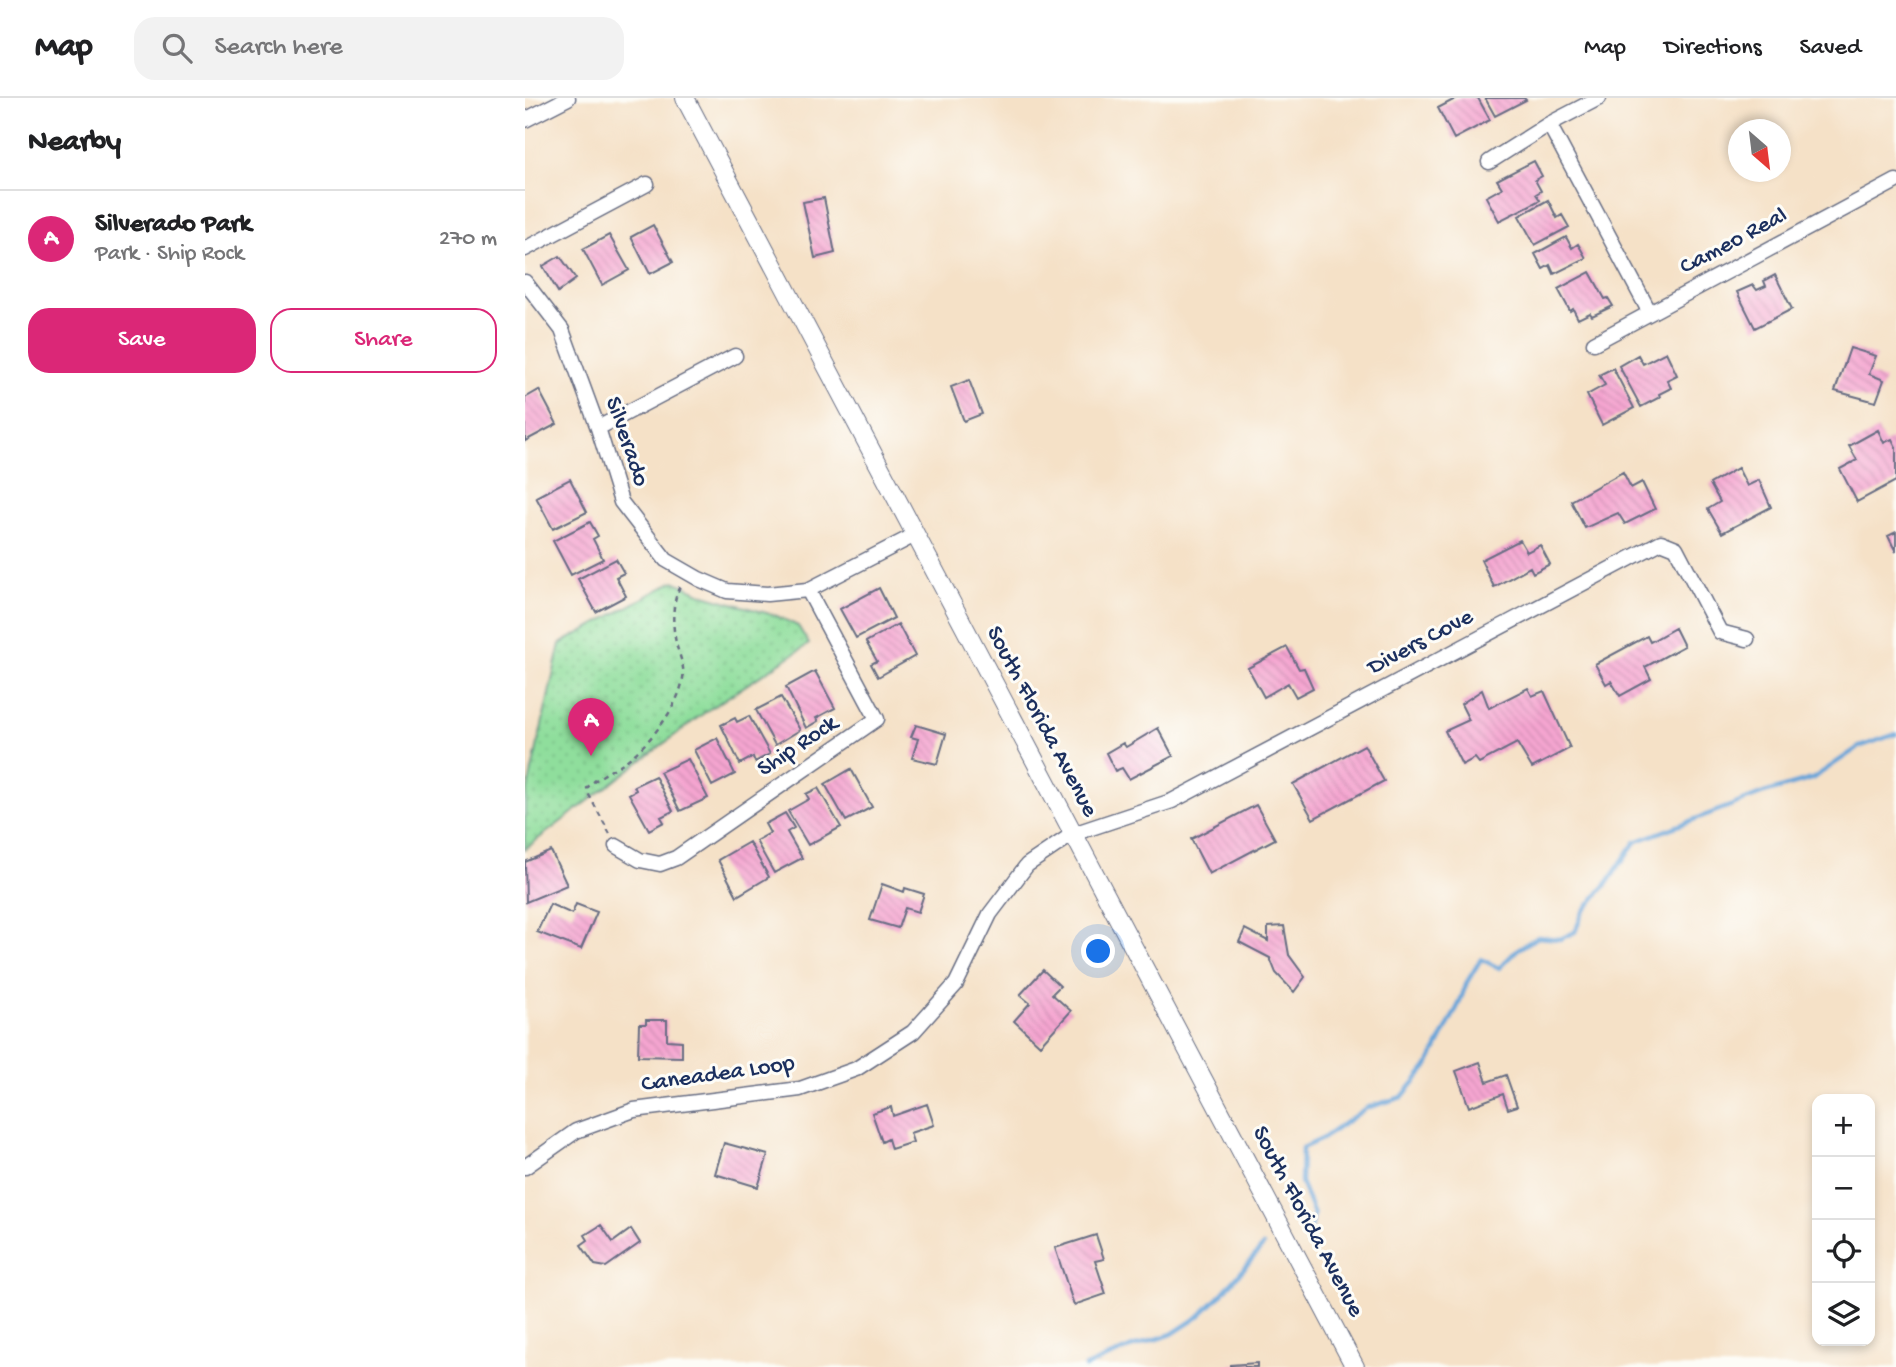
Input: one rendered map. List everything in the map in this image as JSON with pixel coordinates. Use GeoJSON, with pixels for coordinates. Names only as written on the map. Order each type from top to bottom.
{"type":"FeatureCollection","features":[{"type":"Feature","properties":{"kind":"main road","name":"South Florida Avenue"},"geometry":{"type":"LineString","coordinates":[[685,98],[1355,1367]]}},
{"type":"Feature","properties":{"kind":"street"},"geometry":{"type":"LineString","coordinates":[[525,120],[568,98]]}},
{"type":"Feature","properties":{"kind":"street"},"geometry":{"type":"LineString","coordinates":[[1489,162],[1549,124],[1599,98]]}},
{"type":"Feature","properties":{"kind":"street"},"geometry":{"type":"LineString","coordinates":[[1549,124],[1650,313]]}},
{"type":"Feature","properties":{"kind":"street","name":"Cameo Real"},"geometry":{"type":"LineString","coordinates":[[1594,343],[1896,181]]}},
{"type":"Feature","properties":{"kind":"street"},"geometry":{"type":"LineString","coordinates":[[525,249],[647,184]]}},
{"type":"Feature","properties":{"kind":"street","name":"Silverado"},"geometry":{"type":"LineString","coordinates":[[525,282],[562,330],[598,428],[621,502],[666,560],[727,592],[768,594],[808,590],[915,535]]}},
{"type":"Feature","properties":{"kind":"street"},"geometry":{"type":"LineString","coordinates":[[598,428],[735,356]]}},
{"type":"Feature","properties":{"kind":"street","name":"Divers Cove"},"geometry":{"type":"LineString","coordinates":[[1073,834],[1172,801],[1661,542],[1676,548],[1720,632],[1747,639]]}},
{"type":"Feature","properties":{"kind":"street","name":"Ship Rock"},"geometry":{"type":"LineString","coordinates":[[616,846],[640,860],[660,864],[676,858],[877,719],[808,590]]}},
{"type":"Feature","properties":{"kind":"street","name":"Caneadea Loop"},"geometry":{"type":"LineString","coordinates":[[525,1167],[576,1131],[634,1110],[800,1089],[856,1069],[913,1032],[955,984],[991,914],[1027,864],[1073,834]]}},
{"type":"Feature","properties":{"kind":"path"},"geometry":{"type":"LineString","coordinates":[[616,846],[587,788],[594,780],[629,759],[644,745],[662,724],[679,693],[684,676],[675,640],[673,612],[677,592],[687,572]]}},
{"type":"Feature","properties":{"kind":"green space"},"geometry":{"type":"Polygon","coordinates":[[[674,581],[704,595],[777,616],[798,626],[809,644],[708,710],[525,849],[525,802],[560,644],[674,581]]]}},
{"type":"Feature","properties":{"kind":"building"},"geometry":{"type":"Polygon","coordinates":[[[1457,98],[1478,98],[1490,120],[1454,139],[1438,108],[1457,98]]]}},
{"type":"Feature","properties":{"kind":"building"},"geometry":{"type":"Polygon","coordinates":[[[1485,98],[1524,98],[1526,100],[1495,116],[1485,98]]]}},
{"type":"Feature","properties":{"kind":"building"},"geometry":{"type":"Polygon","coordinates":[[[1534,161],[1542,176],[1535,180],[1541,191],[1536,194],[1540,200],[1499,221],[1486,197],[1502,188],[1497,180],[1534,161]]]}},
{"type":"Feature","properties":{"kind":"building"},"geometry":{"type":"Polygon","coordinates":[[[824,198],[835,253],[815,258],[803,202],[824,198]]]}},
{"type":"Feature","properties":{"kind":"building"},"geometry":{"type":"Polygon","coordinates":[[[1548,200],[1557,218],[1562,215],[1569,227],[1535,245],[1519,216],[1548,200]]]}},
{"type":"Feature","properties":{"kind":"building"},"geometry":{"type":"Polygon","coordinates":[[[653,225],[673,262],[650,274],[631,237],[653,225]]]}},
{"type":"Feature","properties":{"kind":"building"},"geometry":{"type":"Polygon","coordinates":[[[609,235],[629,270],[602,285],[583,249],[609,235]]]}},
{"type":"Feature","properties":{"kind":"building"},"geometry":{"type":"Polygon","coordinates":[[[1566,237],[1572,248],[1578,244],[1586,258],[1554,274],[1550,265],[1543,269],[1535,254],[1566,237]]]}},
{"type":"Feature","properties":{"kind":"building"},"geometry":{"type":"Polygon","coordinates":[[[560,256],[576,279],[558,292],[543,266],[560,256]]]}},
{"type":"Feature","properties":{"kind":"building"},"geometry":{"type":"Polygon","coordinates":[[[1590,272],[1605,299],[1608,298],[1613,306],[1578,319],[1573,309],[1570,311],[1558,289],[1590,272]]]}},
{"type":"Feature","properties":{"kind":"building"},"geometry":{"type":"Polygon","coordinates":[[[1775,275],[1792,309],[1755,328],[1737,292],[1753,285],[1757,290],[1766,286],[1764,281],[1775,275]]]}},
{"type":"Feature","properties":{"kind":"building"},"geometry":{"type":"Polygon","coordinates":[[[1850,348],[1876,356],[1869,374],[1884,380],[1876,402],[1835,391],[1850,348]]]}},
{"type":"Feature","properties":{"kind":"building"},"geometry":{"type":"Polygon","coordinates":[[[1666,352],[1677,375],[1667,380],[1671,388],[1641,407],[1619,366],[1638,355],[1643,364],[1666,352]]]}},
{"type":"Feature","properties":{"kind":"building"},"geometry":{"type":"Polygon","coordinates":[[[1613,368],[1634,408],[1602,425],[1587,395],[1605,385],[1599,375],[1613,368]]]}},
{"type":"Feature","properties":{"kind":"building"},"geometry":{"type":"Polygon","coordinates":[[[969,380],[982,414],[964,421],[951,387],[969,380]]]}},
{"type":"Feature","properties":{"kind":"building"},"geometry":{"type":"Polygon","coordinates":[[[539,390],[557,424],[525,441],[525,398],[539,390]]]}},
{"type":"Feature","properties":{"kind":"building"},"geometry":{"type":"Polygon","coordinates":[[[1878,430],[1884,443],[1892,439],[1896,447],[1896,481],[1857,502],[1840,469],[1857,460],[1849,446],[1878,430]]]}},
{"type":"Feature","properties":{"kind":"building"},"geometry":{"type":"Polygon","coordinates":[[[1738,468],[1747,486],[1759,480],[1771,507],[1722,533],[1708,509],[1720,502],[1710,484],[1738,468]]]}},
{"type":"Feature","properties":{"kind":"building"},"geometry":{"type":"Polygon","coordinates":[[[1623,472],[1631,488],[1642,482],[1655,509],[1625,524],[1618,513],[1585,528],[1571,501],[1623,472]]]}},
{"type":"Feature","properties":{"kind":"building"},"geometry":{"type":"Polygon","coordinates":[[[570,479],[587,512],[553,529],[536,497],[570,479]]]}},
{"type":"Feature","properties":{"kind":"building"},"geometry":{"type":"Polygon","coordinates":[[[590,522],[598,536],[593,539],[603,559],[571,575],[553,541],[590,522]]]}},
{"type":"Feature","properties":{"kind":"building"},"geometry":{"type":"Polygon","coordinates":[[[1896,532],[1896,552],[1888,536],[1896,532]]]}},
{"type":"Feature","properties":{"kind":"building"},"geometry":{"type":"Polygon","coordinates":[[[1520,540],[1527,552],[1540,545],[1550,564],[1533,573],[1530,567],[1494,587],[1481,560],[1520,540]]]}},
{"type":"Feature","properties":{"kind":"building"},"geometry":{"type":"Polygon","coordinates":[[[616,559],[624,573],[616,577],[626,596],[596,612],[578,579],[616,559]]]}},
{"type":"Feature","properties":{"kind":"building"},"geometry":{"type":"Polygon","coordinates":[[[879,588],[894,618],[856,638],[840,609],[879,588]]]}},
{"type":"Feature","properties":{"kind":"building"},"geometry":{"type":"Polygon","coordinates":[[[898,624],[915,656],[878,677],[871,664],[877,661],[866,642],[898,624]]]}},
{"type":"Feature","properties":{"kind":"building"},"geometry":{"type":"Polygon","coordinates":[[[1675,628],[1684,646],[1645,667],[1651,679],[1620,696],[1611,681],[1606,684],[1595,664],[1647,636],[1650,642],[1675,628]]]}},
{"type":"Feature","properties":{"kind":"building"},"geometry":{"type":"Polygon","coordinates":[[[1287,647],[1299,669],[1304,668],[1313,688],[1296,697],[1288,683],[1264,697],[1248,668],[1287,647]]]}},
{"type":"Feature","properties":{"kind":"building"},"geometry":{"type":"Polygon","coordinates":[[[815,671],[835,708],[816,718],[818,721],[806,728],[786,687],[815,671]]]}},
{"type":"Feature","properties":{"kind":"building"},"geometry":{"type":"Polygon","coordinates":[[[1528,688],[1532,696],[1544,691],[1570,748],[1532,768],[1517,743],[1479,763],[1475,758],[1462,765],[1445,731],[1469,720],[1461,704],[1482,690],[1489,708],[1528,688]]]}},
{"type":"Feature","properties":{"kind":"building"},"geometry":{"type":"Polygon","coordinates":[[[781,697],[800,730],[775,745],[756,710],[781,697]]]}},
{"type":"Feature","properties":{"kind":"building"},"geometry":{"type":"Polygon","coordinates":[[[749,716],[770,754],[755,762],[753,757],[740,764],[721,725],[735,718],[737,722],[749,716]]]}},
{"type":"Feature","properties":{"kind":"building"},"geometry":{"type":"Polygon","coordinates":[[[916,725],[946,734],[937,764],[912,758],[918,739],[911,737],[916,725]]]}},
{"type":"Feature","properties":{"kind":"building"},"geometry":{"type":"Polygon","coordinates":[[[1158,728],[1173,756],[1129,779],[1122,768],[1115,771],[1106,753],[1123,743],[1126,747],[1158,728]]]}},
{"type":"Feature","properties":{"kind":"building"},"geometry":{"type":"Polygon","coordinates":[[[717,738],[735,774],[712,786],[694,750],[717,738]]]}},
{"type":"Feature","properties":{"kind":"building"},"geometry":{"type":"Polygon","coordinates":[[[1364,745],[1384,781],[1313,819],[1293,784],[1364,745]]]}},
{"type":"Feature","properties":{"kind":"building"},"geometry":{"type":"Polygon","coordinates":[[[688,759],[708,798],[680,811],[660,772],[688,759]]]}},
{"type":"Feature","properties":{"kind":"building"},"geometry":{"type":"Polygon","coordinates":[[[851,769],[872,807],[846,821],[825,784],[851,769]]]}},
{"type":"Feature","properties":{"kind":"building"},"geometry":{"type":"Polygon","coordinates":[[[655,776],[673,811],[661,817],[664,822],[649,830],[629,794],[636,790],[634,786],[655,776]]]}},
{"type":"Feature","properties":{"kind":"building"},"geometry":{"type":"Polygon","coordinates":[[[818,788],[841,827],[808,845],[788,811],[809,799],[806,794],[818,788]]]}},
{"type":"Feature","properties":{"kind":"building"},"geometry":{"type":"Polygon","coordinates":[[[1256,805],[1275,839],[1209,874],[1191,839],[1256,805]]]}},
{"type":"Feature","properties":{"kind":"building"},"geometry":{"type":"Polygon","coordinates":[[[785,813],[794,828],[787,832],[802,858],[774,873],[756,841],[770,833],[765,824],[785,813]]]}},
{"type":"Feature","properties":{"kind":"building"},"geometry":{"type":"Polygon","coordinates":[[[749,842],[769,877],[737,896],[718,860],[749,842]]]}},
{"type":"Feature","properties":{"kind":"building"},"geometry":{"type":"Polygon","coordinates":[[[551,851],[567,885],[526,902],[525,862],[551,851]]]}},
{"type":"Feature","properties":{"kind":"building"},"geometry":{"type":"Polygon","coordinates":[[[882,884],[904,892],[905,888],[924,894],[918,912],[905,908],[898,928],[870,920],[882,884]]]}},
{"type":"Feature","properties":{"kind":"building"},"geometry":{"type":"Polygon","coordinates":[[[550,904],[572,914],[576,904],[597,912],[581,949],[537,932],[550,904]]]}},
{"type":"Feature","properties":{"kind":"building"},"geometry":{"type":"Polygon","coordinates":[[[1284,926],[1289,955],[1305,977],[1294,992],[1276,973],[1270,958],[1239,942],[1245,929],[1268,941],[1268,927],[1284,926]]]}},
{"type":"Feature","properties":{"kind":"building"},"geometry":{"type":"Polygon","coordinates":[[[1043,970],[1060,986],[1052,994],[1071,1011],[1040,1045],[1014,1021],[1030,1003],[1020,995],[1043,970]]]}},
{"type":"Feature","properties":{"kind":"building"},"geometry":{"type":"Polygon","coordinates":[[[646,1020],[667,1020],[667,1040],[682,1041],[682,1057],[638,1056],[639,1024],[646,1024],[646,1020]]]}},
{"type":"Feature","properties":{"kind":"building"},"geometry":{"type":"Polygon","coordinates":[[[1480,1062],[1487,1082],[1506,1075],[1517,1106],[1508,1109],[1503,1094],[1469,1107],[1456,1071],[1480,1062]]]}},
{"type":"Feature","properties":{"kind":"building"},"geometry":{"type":"Polygon","coordinates":[[[927,1104],[934,1125],[910,1133],[913,1142],[891,1149],[888,1139],[882,1142],[872,1113],[891,1107],[893,1116],[927,1104]]]}},
{"type":"Feature","properties":{"kind":"building"},"geometry":{"type":"Polygon","coordinates":[[[724,1143],[768,1155],[758,1187],[715,1174],[724,1143]]]}},
{"type":"Feature","properties":{"kind":"building"},"geometry":{"type":"Polygon","coordinates":[[[601,1225],[613,1242],[631,1229],[640,1243],[606,1267],[595,1265],[581,1245],[588,1240],[585,1235],[601,1225]]]}},
{"type":"Feature","properties":{"kind":"building"},"geometry":{"type":"Polygon","coordinates":[[[1096,1235],[1104,1259],[1095,1261],[1106,1294],[1074,1305],[1055,1248],[1096,1235]]]}},
{"type":"Feature","properties":{"kind":"building"},"geometry":{"type":"Polygon","coordinates":[[[1257,1363],[1257,1367],[1230,1367],[1230,1365],[1257,1363]]]}},
{"type":"Feature","properties":{"kind":"waterway"},"geometry":{"type":"LineString","coordinates":[[1310,1229],[1314,1215],[1301,1182],[1302,1148],[1322,1139],[1366,1108],[1402,1097],[1427,1067],[1459,1004],[1467,982],[1481,959],[1499,968],[1518,949],[1538,937],[1560,939],[1575,932],[1583,912],[1608,882],[1635,842],[1764,793],[1812,779],[1859,747],[1896,734]]}},
{"type":"Feature","properties":{"kind":"waterway"},"geometry":{"type":"LineString","coordinates":[[1085,1367],[1172,1334],[1198,1317],[1221,1295],[1263,1246]]}},
{"type":"Feature","properties":{"kind":"place","name":"Silverado Park"},"geometry":{"type":"Point","coordinates":[591,756]}}]}
